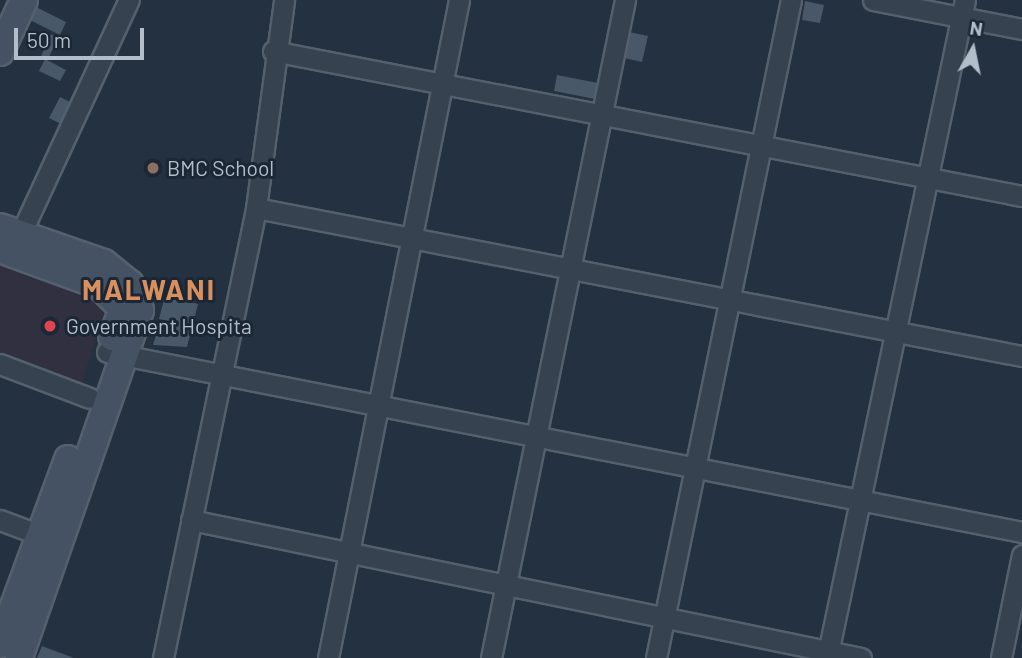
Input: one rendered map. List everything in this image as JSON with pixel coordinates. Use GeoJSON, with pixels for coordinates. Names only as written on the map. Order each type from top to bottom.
{"type":"FeatureCollection","features":[{"type":"Feature","properties":{"kind":"street"},"geometry":{"type":"LineString","coordinates":[[0,52],[24,0]]}},
{"type":"Feature","properties":{"kind":"street"},"geometry":{"type":"LineString","coordinates":[[19,658],[114,353],[123,309],[99,285],[8,241],[129,0]]}},
{"type":"Feature","properties":{"kind":"street"},"geometry":{"type":"LineString","coordinates":[[163,658],[256,208],[273,51],[284,0]]}},
{"type":"Feature","properties":{"kind":"street"},"geometry":{"type":"LineString","coordinates":[[328,658],[459,0]]}},
{"type":"Feature","properties":{"kind":"street"},"geometry":{"type":"LineString","coordinates":[[491,658],[625,0]]}},
{"type":"Feature","properties":{"kind":"street"},"geometry":{"type":"LineString","coordinates":[[656,658],[791,0]]}},
{"type":"Feature","properties":{"kind":"street"},"geometry":{"type":"LineString","coordinates":[[873,0],[964,8],[1022,29]]}},
{"type":"Feature","properties":{"kind":"street"},"geometry":{"type":"LineString","coordinates":[[828,655],[964,8]]}},
{"type":"Feature","properties":{"kind":"street"},"geometry":{"type":"LineString","coordinates":[[273,51],[1022,196]]}},
{"type":"Feature","properties":{"kind":"street"},"geometry":{"type":"LineString","coordinates":[[256,208],[1022,356]]}},
{"type":"Feature","properties":{"kind":"street"},"geometry":{"type":"LineString","coordinates":[[114,353],[1022,532]]}},
{"type":"Feature","properties":{"kind":"street"},"geometry":{"type":"LineString","coordinates":[[0,644],[90,398],[114,353]]}},
{"type":"Feature","properties":{"kind":"street"},"geometry":{"type":"LineString","coordinates":[[0,364],[90,398]]}},
{"type":"Feature","properties":{"kind":"street"},"geometry":{"type":"LineString","coordinates":[[0,520],[40,535]]}},
{"type":"Feature","properties":{"kind":"street"},"geometry":{"type":"LineString","coordinates":[[191,520],[664,617],[828,655],[861,658]]}},
{"type":"Feature","properties":{"kind":"street"},"geometry":{"type":"LineString","coordinates":[[1001,658],[1022,555]]}},
{"type":"Feature","properties":{"kind":"shaded area","name":"Government Hospita"},"geometry":{"type":"Polygon","coordinates":[[[0,259],[108,301],[82,383],[0,351],[0,259]]]}},
{"type":"Feature","properties":{"kind":"building"},"geometry":{"type":"Polygon","coordinates":[[[805,1],[824,5],[820,23],[802,20],[805,1]]]}},
{"type":"Feature","properties":{"kind":"building"},"geometry":{"type":"Polygon","coordinates":[[[36,7],[66,22],[60,35],[30,20],[36,7]]]}},
{"type":"Feature","properties":{"kind":"building"},"geometry":{"type":"Polygon","coordinates":[[[629,32],[648,36],[642,62],[624,58],[629,32]]]}},
{"type":"Feature","properties":{"kind":"building"},"geometry":{"type":"Polygon","coordinates":[[[51,34],[58,38],[48,59],[41,56],[51,34]]]}},
{"type":"Feature","properties":{"kind":"building"},"geometry":{"type":"Polygon","coordinates":[[[45,59],[66,70],[60,81],[39,71],[45,59]]]}},
{"type":"Feature","properties":{"kind":"building"},"geometry":{"type":"Polygon","coordinates":[[[557,75],[608,85],[605,101],[554,91],[557,75]]]}},
{"type":"Feature","properties":{"kind":"building"},"geometry":{"type":"Polygon","coordinates":[[[60,97],[74,104],[63,125],[49,118],[60,97]]]}},
{"type":"Feature","properties":{"kind":"building"},"geometry":{"type":"Polygon","coordinates":[[[165,296],[198,304],[187,347],[153,345],[156,335],[166,337],[169,321],[159,319],[165,296]]]}},
{"type":"Feature","properties":{"kind":"building"},"geometry":{"type":"Polygon","coordinates":[[[42,646],[74,658],[37,658],[42,646]]]}},
{"type":"Feature","properties":{"kind":"place","name":"BMC School"},"geometry":{"type":"Point","coordinates":[153,168]}},
{"type":"Feature","properties":{"kind":"place","name":"Government Hospita"},"geometry":{"type":"Point","coordinates":[50,326]}},
{"type":"Feature","properties":{"kind":"district","name":"MALWANI"},"geometry":{"type":"Point","coordinates":[149,289]}}]}
